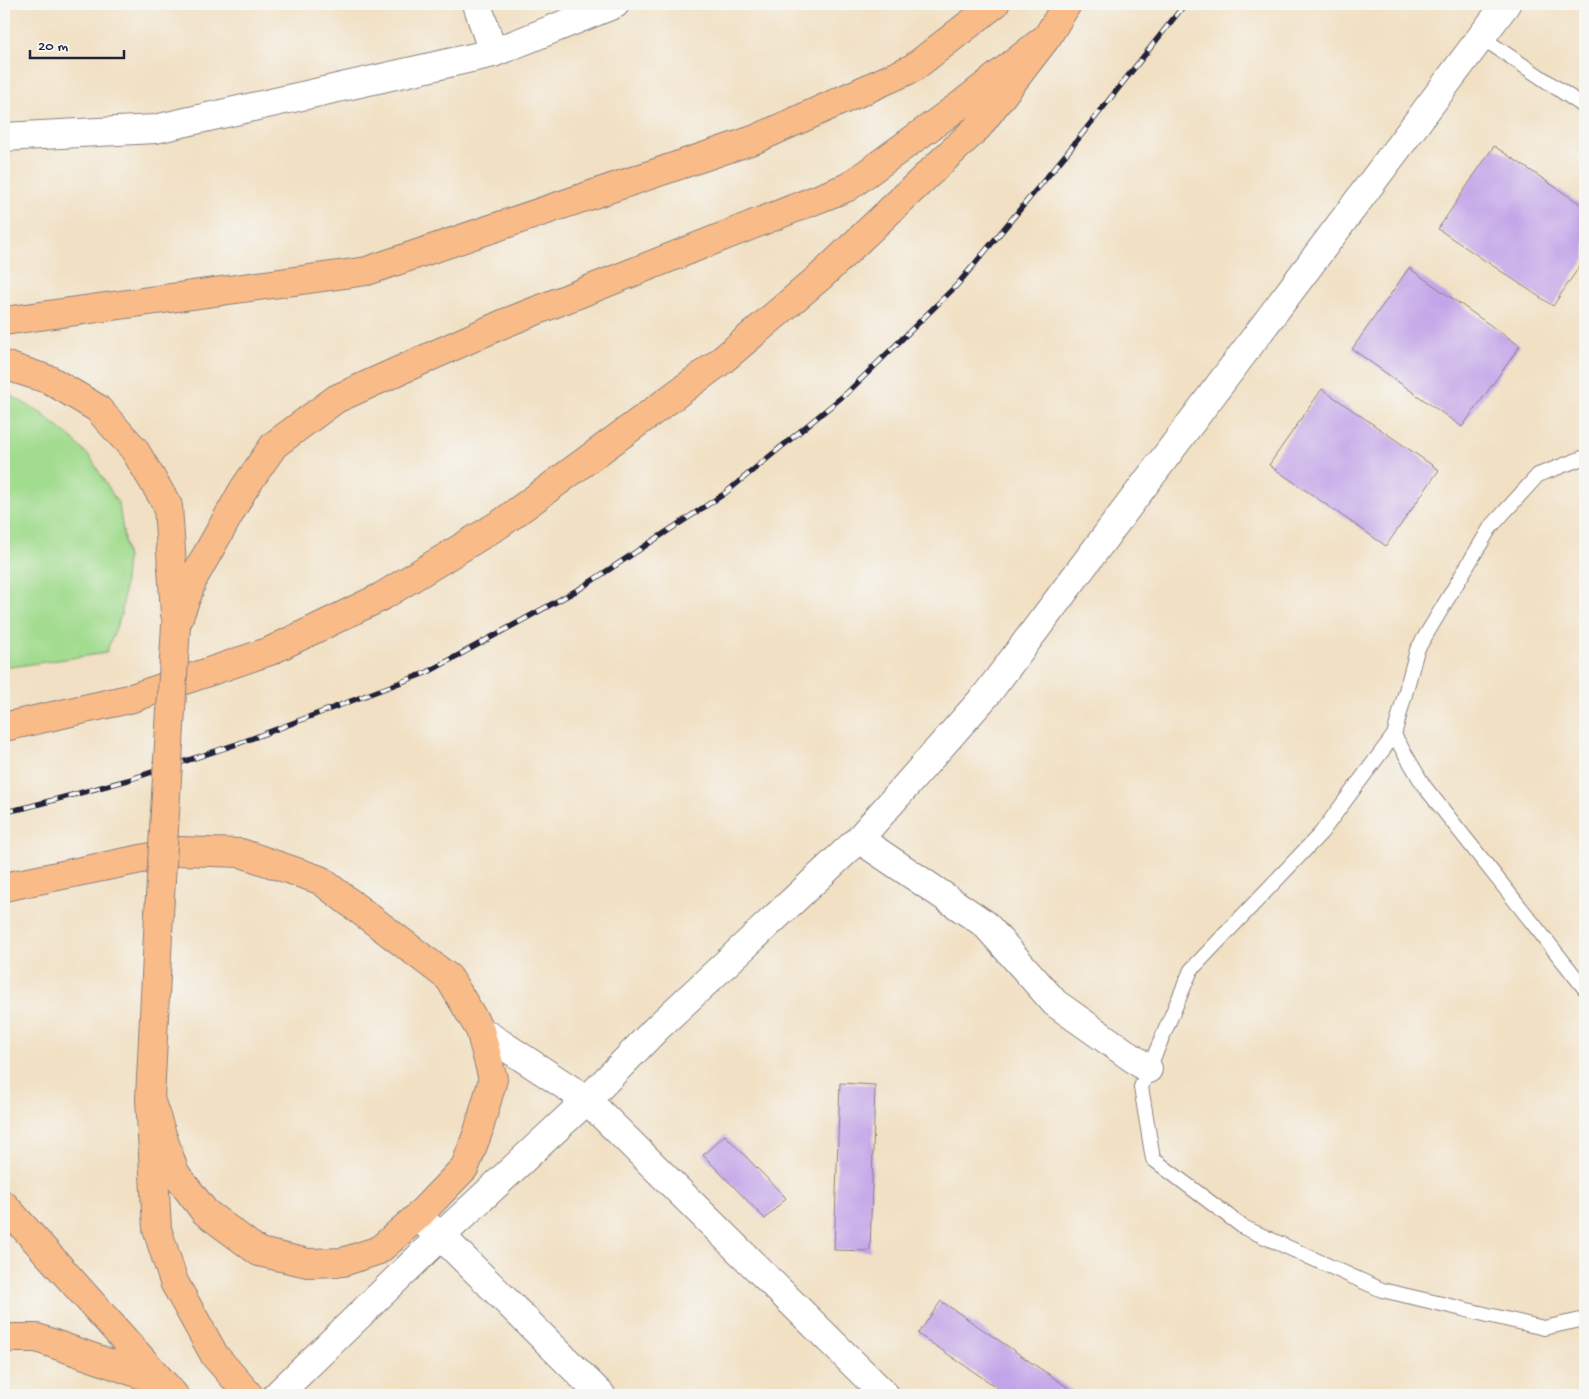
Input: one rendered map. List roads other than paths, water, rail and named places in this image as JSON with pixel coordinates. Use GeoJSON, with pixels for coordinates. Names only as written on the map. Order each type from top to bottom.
{"type":"FeatureCollection","features":[{"type":"Feature","properties":{"kind":"main road"},"geometry":{"type":"LineString","coordinates":[[4,321],[367,271],[756,139],[913,68],[995,4]]}},
{"type":"Feature","properties":{"kind":"main road"},"geometry":{"type":"LineString","coordinates":[[4,727],[129,699],[270,651],[380,597],[503,522],[720,362],[821,276],[978,127],[1047,37],[1067,4]]}},
{"type":"Feature","properties":{"kind":"main road"},"geometry":{"type":"LineString","coordinates":[[176,625],[193,579],[244,490],[274,445],[336,399],[505,323],[848,187],[963,103],[1047,37]]}},
{"type":"Feature","properties":{"kind":"main road"},"geometry":{"type":"LineString","coordinates":[[4,365],[50,380],[97,408],[134,450],[168,506],[176,625],[150,1099],[157,1229],[174,1282],[216,1356],[249,1395]]}},
{"type":"Feature","properties":{"kind":"main road"},"geometry":{"type":"LineString","coordinates":[[4,888],[180,851],[241,853],[320,880],[449,978],[480,1030],[493,1079],[478,1132],[465,1167],[417,1217],[379,1250],[343,1262],[308,1263],[259,1252],[205,1212],[175,1173],[150,1099]]}},
{"type":"Feature","properties":{"kind":"main road"},"geometry":{"type":"LineString","coordinates":[[4,1205],[169,1389]]}},
{"type":"Feature","properties":{"kind":"main road"},"geometry":{"type":"LineString","coordinates":[[4,1338],[37,1338],[169,1389]]}},
{"type":"Feature","properties":{"kind":"street"},"geometry":{"type":"LineString","coordinates":[[477,4],[493,53]]}},
{"type":"Feature","properties":{"kind":"street"},"geometry":{"type":"LineString","coordinates":[[4,137],[155,129],[493,53],[615,4]]}},
{"type":"Feature","properties":{"kind":"street"},"geometry":{"type":"LineString","coordinates":[[276,1395],[441,1236],[587,1100],[657,1028],[859,839],[987,694],[1506,4]]}},
{"type":"Feature","properties":{"kind":"street"},"geometry":{"type":"LineString","coordinates":[[859,839],[985,924],[1055,1004],[1148,1069]]}},
{"type":"Feature","properties":{"kind":"street"},"geometry":{"type":"LineString","coordinates":[[480,1030],[587,1100],[885,1395]]}},
{"type":"Feature","properties":{"kind":"street"},"geometry":{"type":"LineString","coordinates":[[417,1217],[441,1236],[601,1395]]}},
{"type":"Feature","properties":{"kind":"lane"},"geometry":{"type":"LineString","coordinates":[[1481,37],[1585,107]]}},
{"type":"Feature","properties":{"kind":"lane"},"geometry":{"type":"LineString","coordinates":[[1585,457],[1538,475],[1490,528],[1417,650],[1394,735],[1321,833],[1191,970],[1141,1087],[1153,1159],[1243,1227],[1382,1290],[1544,1328],[1585,1319]]}},
{"type":"Feature","properties":{"kind":"lane"},"geometry":{"type":"LineString","coordinates":[[1394,735],[1424,786],[1585,989]]}},
{"type":"Feature","properties":{"kind":"railway"},"geometry":{"type":"LineString","coordinates":[[4,812],[128,780],[237,744],[428,672],[581,588],[724,494],[848,392],[957,285],[1067,153],[1185,4]]}}]}
